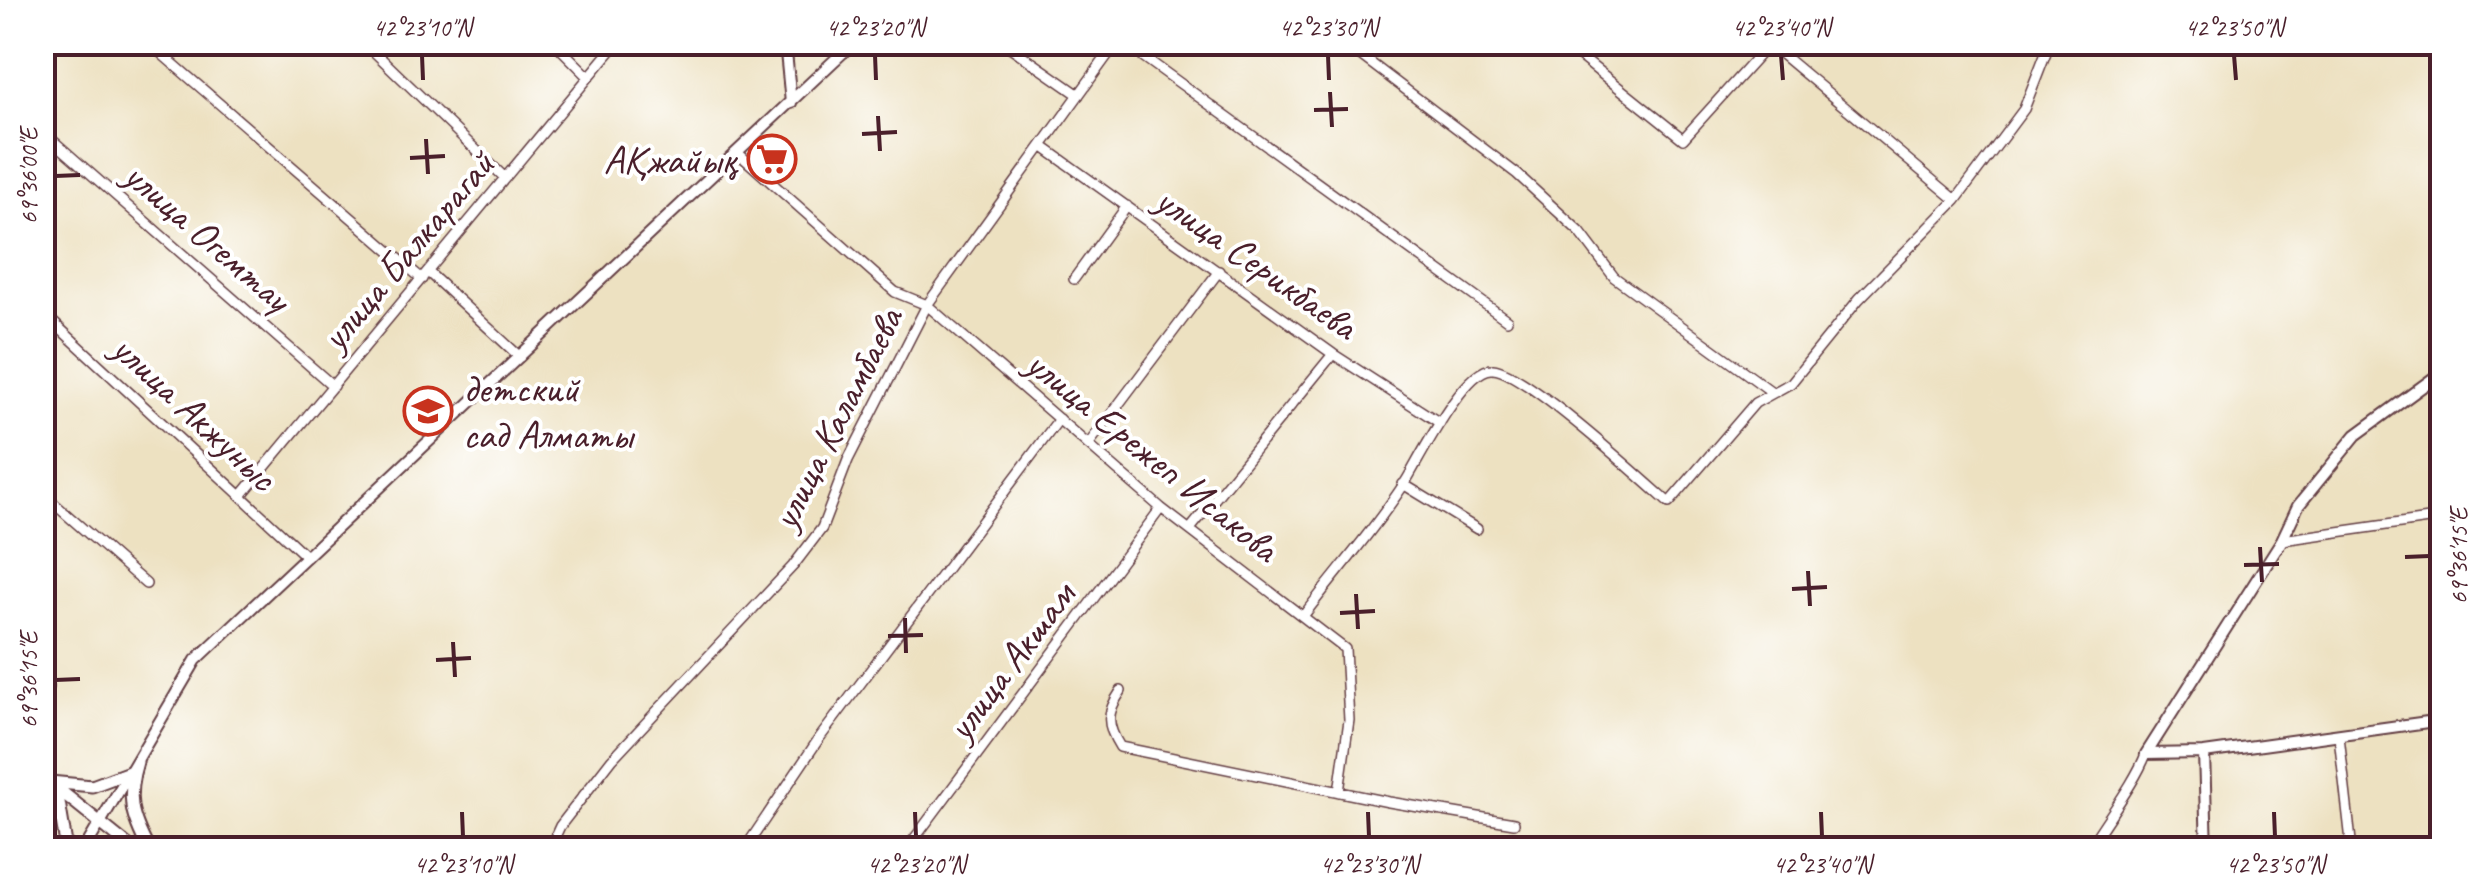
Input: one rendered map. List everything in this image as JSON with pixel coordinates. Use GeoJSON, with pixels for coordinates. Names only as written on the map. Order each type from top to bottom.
{"type":"FeatureCollection","features":[{"type":"Feature","properties":{"kind":"main road"},"geometry":{"type":"LineString","coordinates":[[50,783],[92,786],[135,766]]}},
{"type":"Feature","properties":{"kind":"main road"},"geometry":{"type":"LineString","coordinates":[[135,766],[130,798],[149,850]]}},
{"type":"Feature","properties":{"kind":"main road"},"geometry":{"type":"LineString","coordinates":[[50,783],[134,850]]}},
{"type":"Feature","properties":{"kind":"main road"},"geometry":{"type":"LineString","coordinates":[[50,783],[67,850]]}},
{"type":"Feature","properties":{"kind":"street"},"geometry":{"type":"LineString","coordinates":[[148,42],[520,356]]}},
{"type":"Feature","properties":{"kind":"street"},"geometry":{"type":"LineString","coordinates":[[364,42],[505,178]]}},
{"type":"Feature","properties":{"kind":"street"},"geometry":{"type":"LineString","coordinates":[[554,42],[590,77]]}},
{"type":"Feature","properties":{"kind":"street","name":"улица Балкарагай"},"geometry":{"type":"LineString","coordinates":[[241,496],[618,42]]}},
{"type":"Feature","properties":{"kind":"street"},"geometry":{"type":"LineString","coordinates":[[784,42],[791,103]]}},
{"type":"Feature","properties":{"kind":"street"},"geometry":{"type":"LineString","coordinates":[[84,850],[196,660],[854,42]]}},
{"type":"Feature","properties":{"kind":"street"},"geometry":{"type":"LineString","coordinates":[[1004,42],[1080,95]]}},
{"type":"Feature","properties":{"kind":"street"},"geometry":{"type":"LineString","coordinates":[[1120,42],[1507,320]]}},
{"type":"Feature","properties":{"kind":"street","name":"улица Каламбаева"},"geometry":{"type":"LineString","coordinates":[[549,850],[560,826],[612,758],[793,566],[822,528],[848,460],[927,305],[1120,42]]}},
{"type":"Feature","properties":{"kind":"street"},"geometry":{"type":"LineString","coordinates":[[1343,42],[1517,174],[1580,232],[1614,277],[1772,392]]}},
{"type":"Feature","properties":{"kind":"street"},"geometry":{"type":"LineString","coordinates":[[1562,42],[1683,138],[1768,43],[1956,200]]}},
{"type":"Feature","properties":{"kind":"street"},"geometry":{"type":"LineString","coordinates":[[1304,615],[1404,484],[1471,379],[1492,368],[1586,430],[1669,503],[1754,403],[1790,383],[1858,299],[1956,200],[2024,109],[2050,42]]}},
{"type":"Feature","properties":{"kind":"street","name":"улица Огемтау"},"geometry":{"type":"LineString","coordinates":[[42,131],[333,386]]}},
{"type":"Feature","properties":{"kind":"street","name":"улица Серикбаева"},"geometry":{"type":"LineString","coordinates":[[1042,146],[1333,354],[1440,424]]}},
{"type":"Feature","properties":{"kind":"street","name":"улица Ережеп Исакова"},"geometry":{"type":"LineString","coordinates":[[738,153],[895,292],[927,305],[1161,508],[1345,650],[1349,720],[1340,792]]}},
{"type":"Feature","properties":{"kind":"street"},"geometry":{"type":"LineString","coordinates":[[1074,278],[1127,206]]}},
{"type":"Feature","properties":{"kind":"street"},"geometry":{"type":"LineString","coordinates":[[1088,445],[1219,272]]}},
{"type":"Feature","properties":{"kind":"street","name":"улица Акжуныс"},"geometry":{"type":"LineString","coordinates":[[42,312],[306,557]]}},
{"type":"Feature","properties":{"kind":"street"},"geometry":{"type":"LineString","coordinates":[[1191,528],[1333,354]]}},
{"type":"Feature","properties":{"kind":"street"},"geometry":{"type":"LineString","coordinates":[[2088,850],[2282,540],[2298,506],[2356,436],[2442,372]]}},
{"type":"Feature","properties":{"kind":"street"},"geometry":{"type":"LineString","coordinates":[[744,850],[818,740],[1058,419]]}},
{"type":"Feature","properties":{"kind":"street"},"geometry":{"type":"LineString","coordinates":[[1404,484],[1477,529]]}},
{"type":"Feature","properties":{"kind":"street"},"geometry":{"type":"LineString","coordinates":[[42,493],[146,584]]}},
{"type":"Feature","properties":{"kind":"street","name":"улица Акшам"},"geometry":{"type":"LineString","coordinates":[[906,850],[1161,508]]}},
{"type":"Feature","properties":{"kind":"street"},"geometry":{"type":"LineString","coordinates":[[2282,540],[2442,517]]}},
{"type":"Feature","properties":{"kind":"street"},"geometry":{"type":"LineString","coordinates":[[1121,691],[1110,707],[1108,728],[1120,747],[1514,823]]}},
{"type":"Feature","properties":{"kind":"street"},"geometry":{"type":"LineString","coordinates":[[2146,754],[2204,753],[2442,720]]}},
{"type":"Feature","properties":{"kind":"street"},"geometry":{"type":"LineString","coordinates":[[2339,736],[2352,850]]}},
{"type":"Feature","properties":{"kind":"street"},"geometry":{"type":"LineString","coordinates":[[2204,753],[2207,850]]}},
{"type":"Feature","properties":{"kind":"place","name":"АҚжайық"},"geometry":{"type":"Point","coordinates":[772,159]}},
{"type":"Feature","properties":{"kind":"place","name":"детский сад Алматы"},"geometry":{"type":"Point","coordinates":[428,411]}}]}
